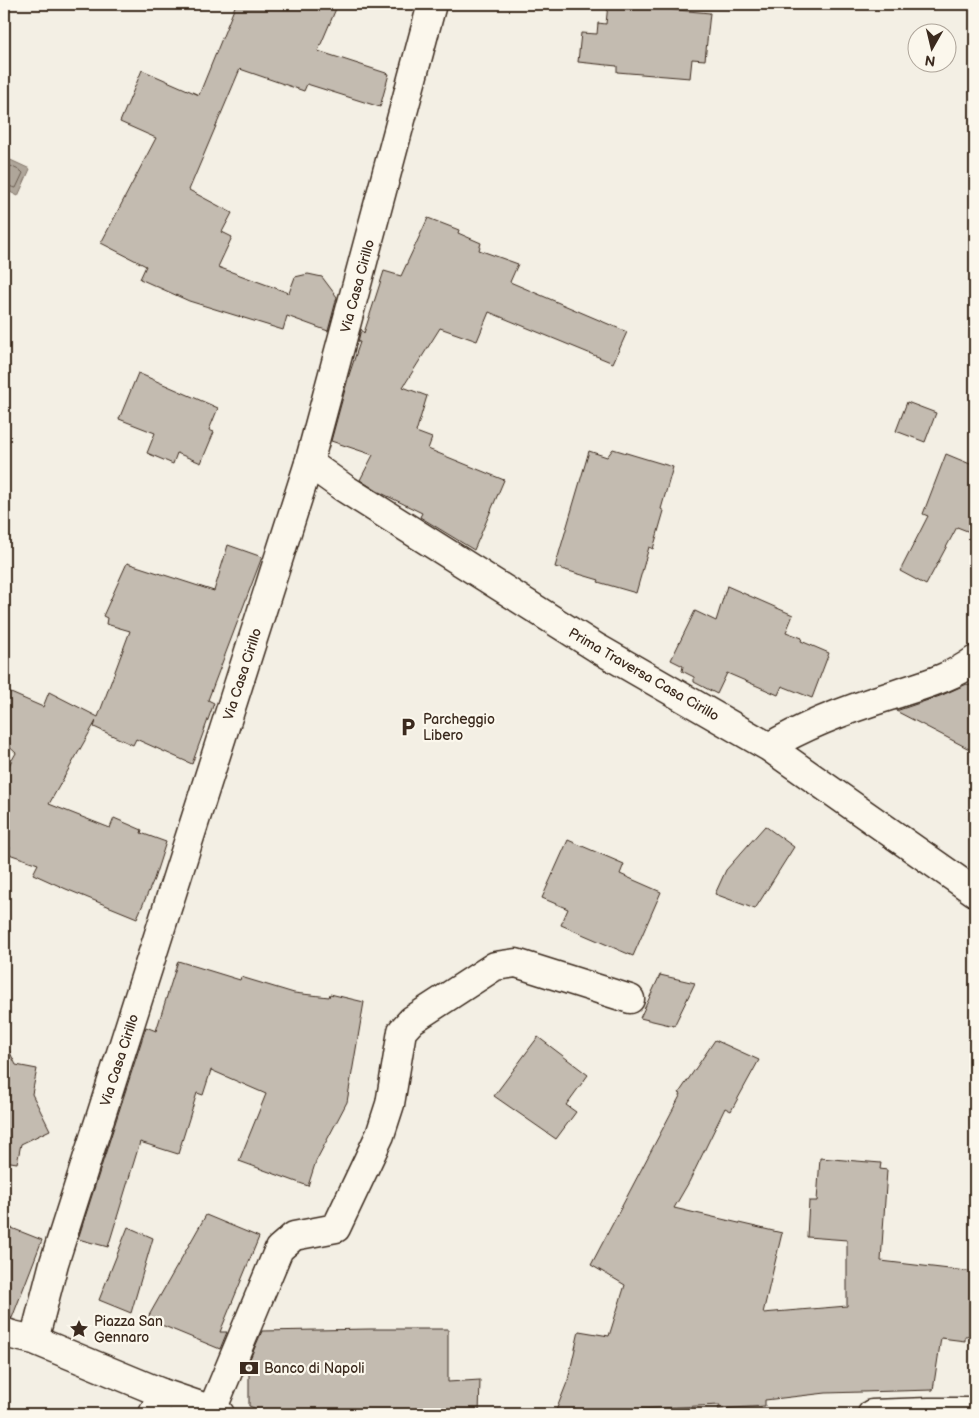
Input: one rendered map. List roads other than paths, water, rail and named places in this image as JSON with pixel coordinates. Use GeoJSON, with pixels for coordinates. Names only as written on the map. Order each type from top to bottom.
{"type":"FeatureCollection","features":[{"type":"Feature","properties":{"kind":"street","name":"Via Casa Cirillo"},"geometry":{"type":"LineString","coordinates":[[34,1340],[60,1245],[309,463],[432,4]]}},
{"type":"Feature","properties":{"kind":"street","name":"Prima Traversa Casa Cirillo"},"geometry":{"type":"LineString","coordinates":[[309,463],[352,494],[597,648],[770,747],[975,892]]}},
{"type":"Feature","properties":{"kind":"street"},"geometry":{"type":"LineString","coordinates":[[770,747],[811,724],[946,678],[975,660]]}},
{"type":"Feature","properties":{"kind":"street"},"geometry":{"type":"LineString","coordinates":[[4,1332],[34,1340],[158,1404],[216,1412],[279,1249],[294,1236],[336,1228],[380,1136],[390,1104],[402,1031],[412,1020],[495,966],[516,963],[630,999]]}},
{"type":"Feature","properties":{"kind":"street"},"geometry":{"type":"LineString","coordinates":[[872,1414],[975,1412]]}},
{"type":"Feature","properties":{"kind":"water"},"geometry":{"type":"Polygon","coordinates":[[[4,157],[30,169],[18,196],[4,189],[4,157]]]}},
{"type":"Feature","properties":{"kind":"place","name":"Parcheggio Libero"},"geometry":{"type":"Point","coordinates":[408,727]}},
{"type":"Feature","properties":{"kind":"place","name":"Piazza San Gennaro"},"geometry":{"type":"Point","coordinates":[79,1329]}},
{"type":"Feature","properties":{"kind":"place","name":"Banco di Napoli"},"geometry":{"type":"Point","coordinates":[249,1368]}}]}
